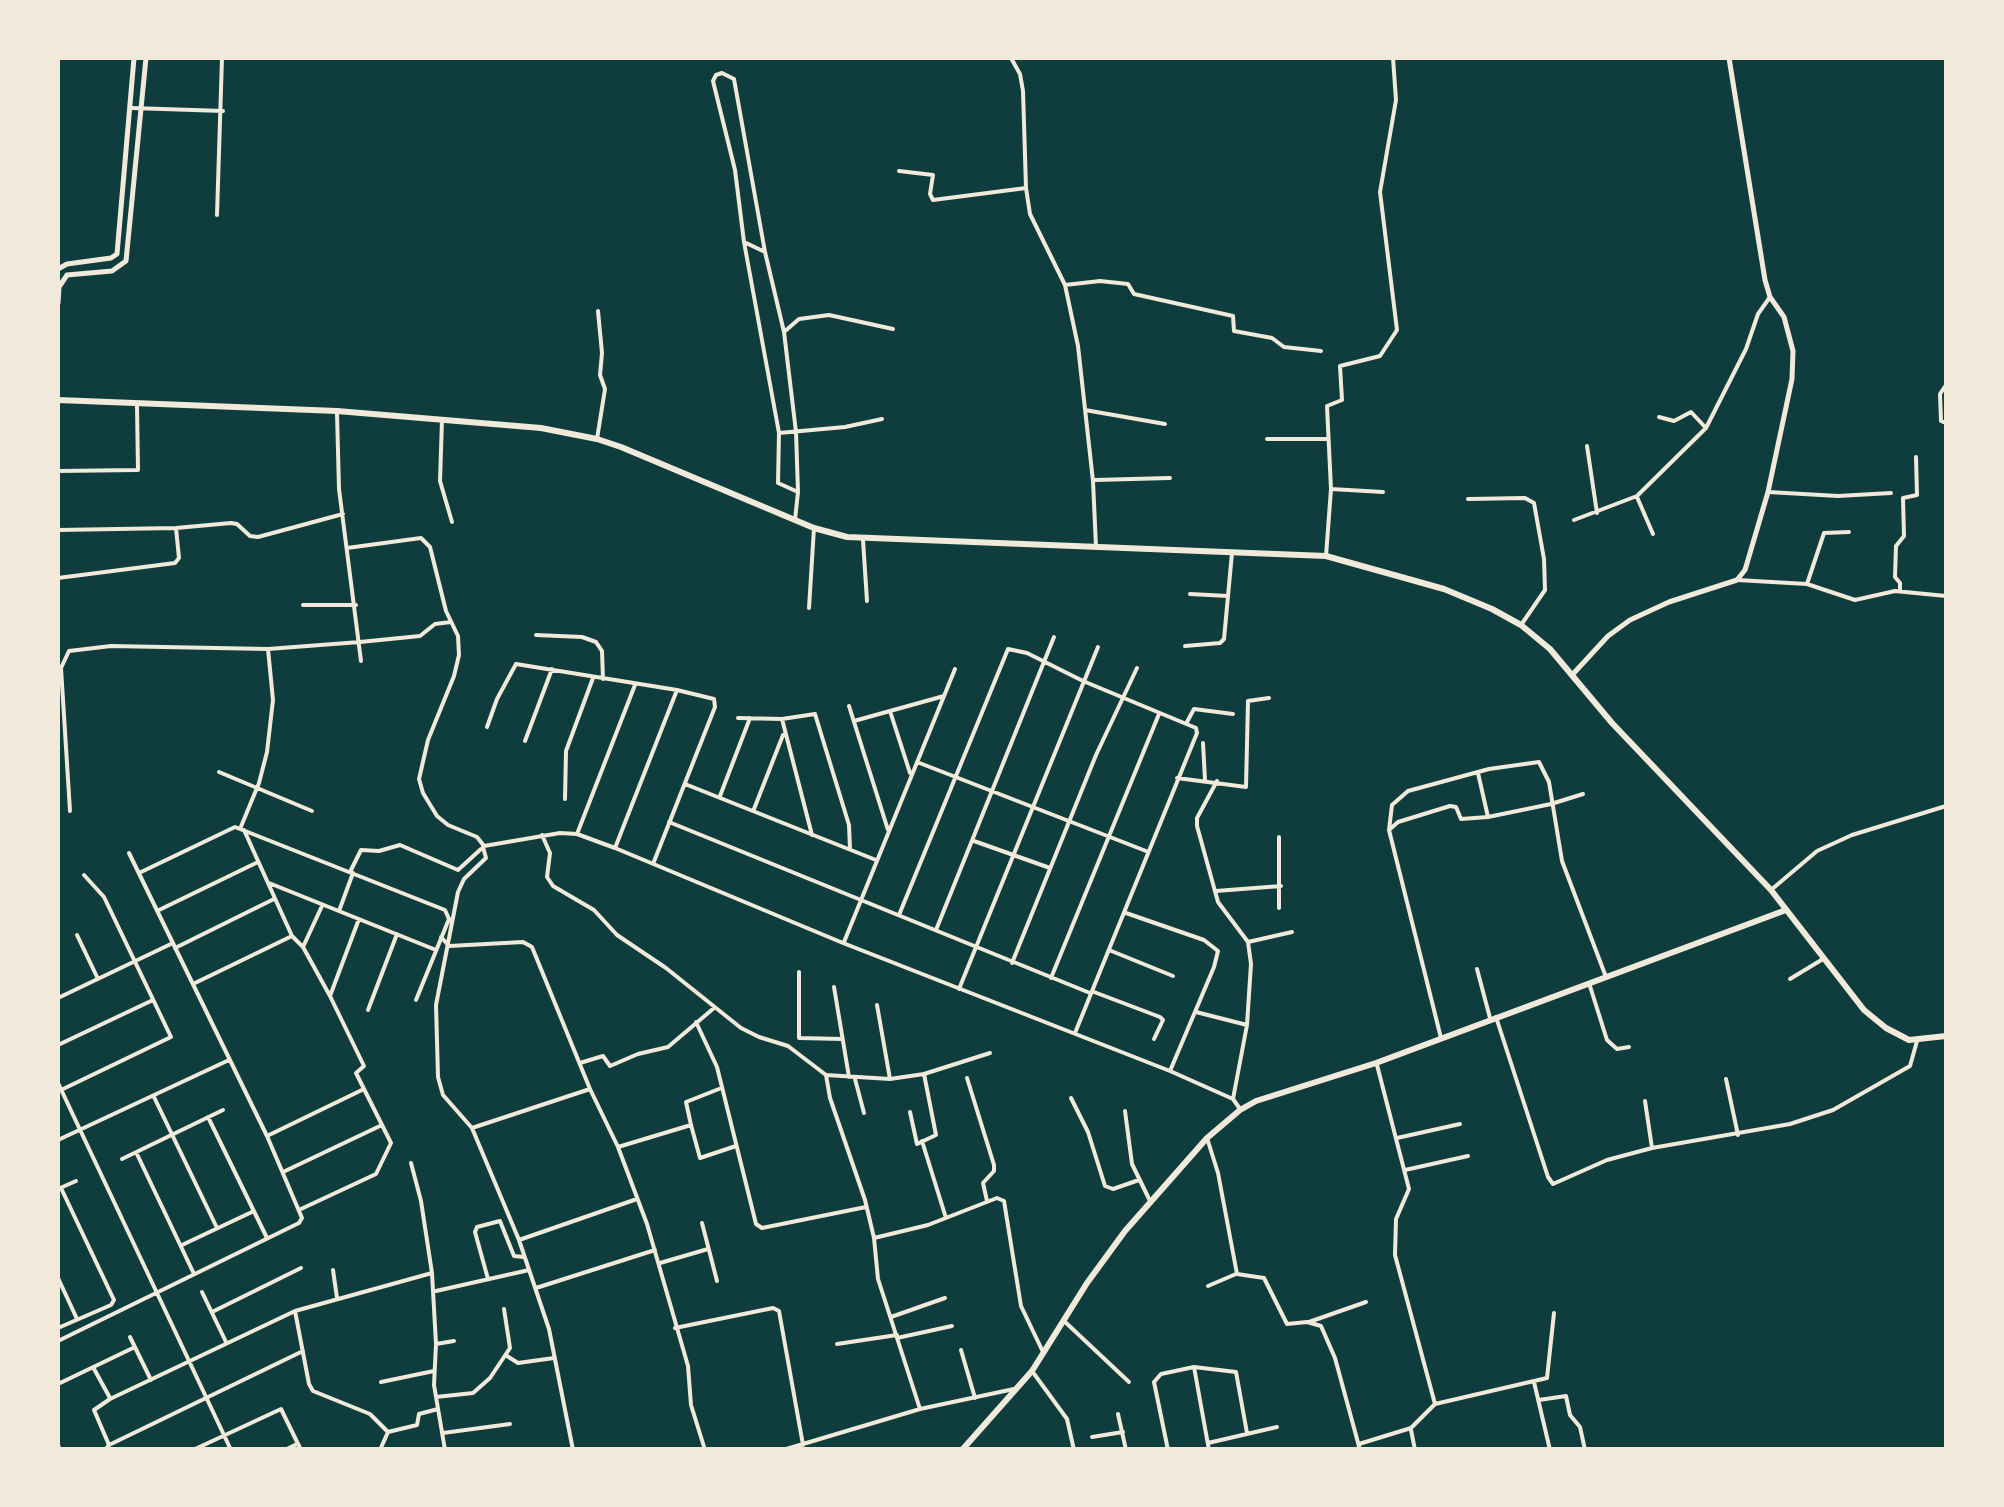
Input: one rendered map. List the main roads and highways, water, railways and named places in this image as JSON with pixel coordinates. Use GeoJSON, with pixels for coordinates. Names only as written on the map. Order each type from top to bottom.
{"type":"FeatureCollection","features":[{"type":"Feature","properties":{"kind":"main road"},"geometry":{"type":"LineString","coordinates":[[58,400],[484,421],[598,439],[814,528],[863,538],[1326,556],[1444,588],[1538,637],[1612,723],[1770,890],[1864,1010],[1901,1037],[1917,1041],[1946,1036]]}},
{"type":"Feature","properties":{"kind":"main road"},"geometry":{"type":"LineString","coordinates":[[962,1450],[1032,1371],[1104,1257],[1207,1138],[1240,1110],[1786,910]]}}]}
